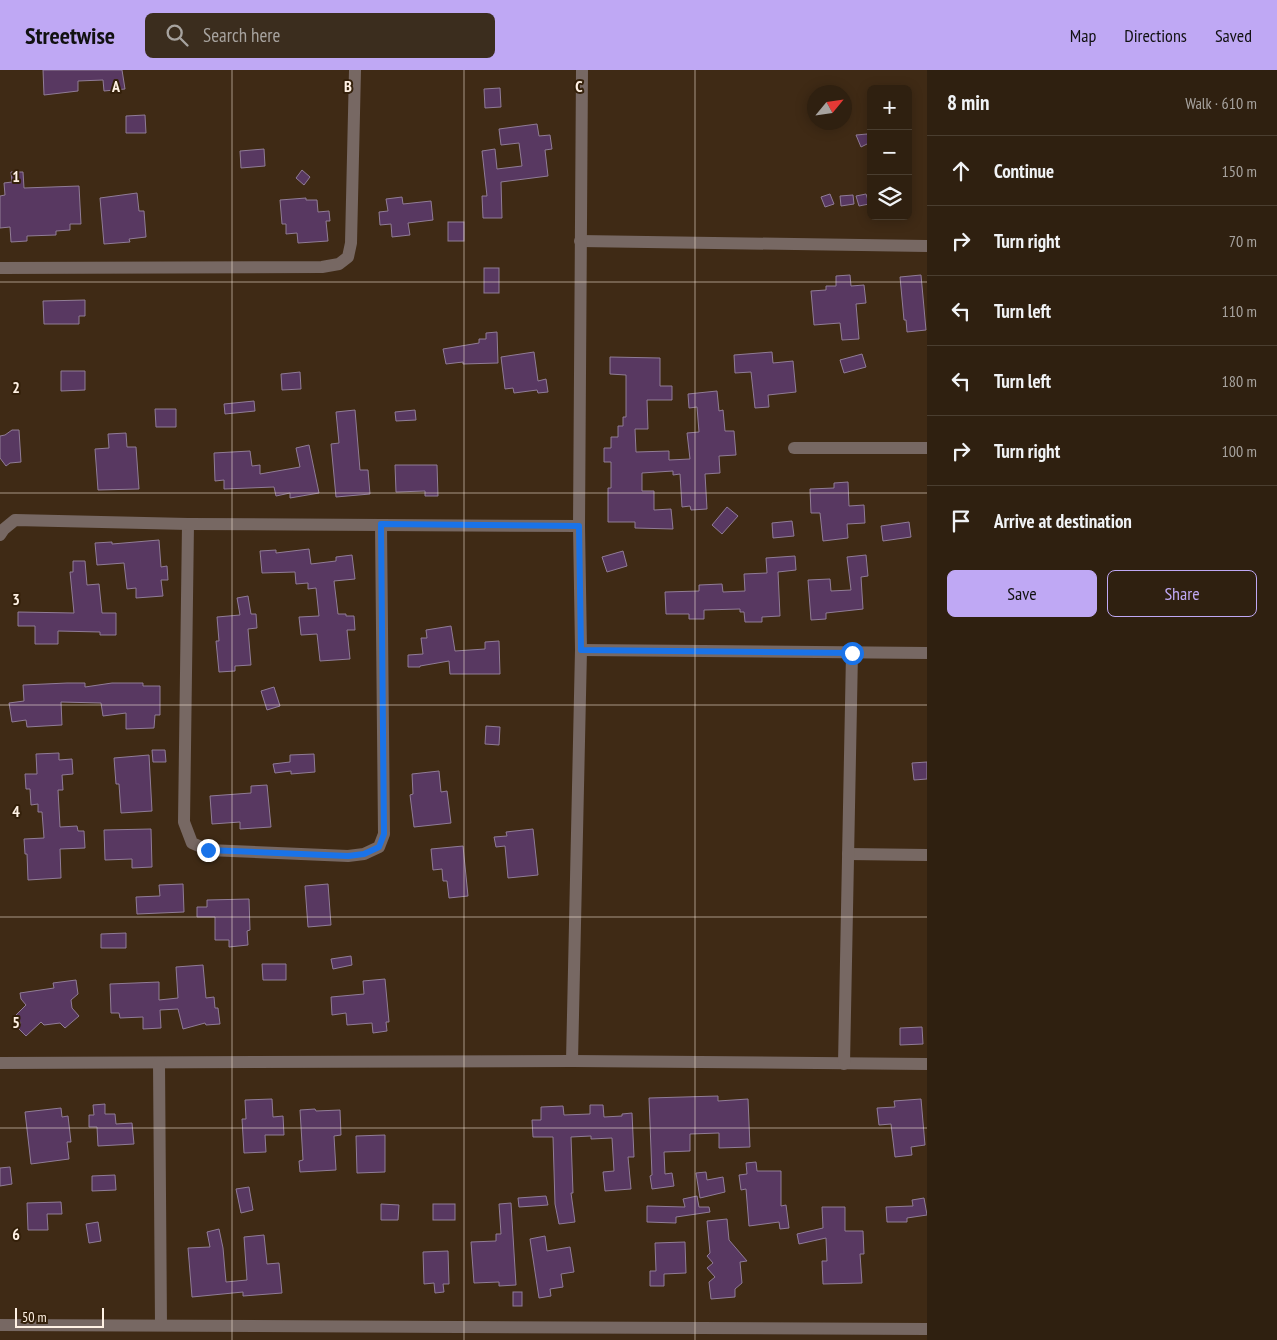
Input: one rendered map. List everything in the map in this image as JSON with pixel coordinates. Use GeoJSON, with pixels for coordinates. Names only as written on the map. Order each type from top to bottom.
{"type":"FeatureCollection","features":[{"type":"Feature","properties":{"kind":"street"},"geometry":{"type":"LineString","coordinates":[[0,268],[322,267],[339,264],[348,257],[350,243],[355,70]]}},
{"type":"Feature","properties":{"kind":"street"},"geometry":{"type":"LineString","coordinates":[[572,1061],[581,650],[579,526],[582,70]]}},
{"type":"Feature","properties":{"kind":"street"},"geometry":{"type":"LineString","coordinates":[[580,241],[927,246]]}},
{"type":"Feature","properties":{"kind":"street"},"geometry":{"type":"LineString","coordinates":[[794,448],[927,448]]}},
{"type":"Feature","properties":{"kind":"street"},"geometry":{"type":"LineString","coordinates":[[0,535],[15,520],[188,524],[579,526]]}},
{"type":"Feature","properties":{"kind":"street"},"geometry":{"type":"LineString","coordinates":[[188,524],[184,822],[192,843],[208,850],[348,856],[364,854],[379,847],[384,834],[381,524]]}},
{"type":"Feature","properties":{"kind":"street"},"geometry":{"type":"LineString","coordinates":[[581,650],[927,652]]}},
{"type":"Feature","properties":{"kind":"street"},"geometry":{"type":"LineString","coordinates":[[844,1064],[852,653]]}},
{"type":"Feature","properties":{"kind":"street"},"geometry":{"type":"LineString","coordinates":[[848,854],[927,856]]}},
{"type":"Feature","properties":{"kind":"street"},"geometry":{"type":"LineString","coordinates":[[0,1063],[572,1061],[927,1064]]}},
{"type":"Feature","properties":{"kind":"street"},"geometry":{"type":"LineString","coordinates":[[159,1063],[160,1325]]}},
{"type":"Feature","properties":{"kind":"street"},"geometry":{"type":"LineString","coordinates":[[0,1325],[927,1329]]}},
{"type":"Feature","properties":{"kind":"building"},"geometry":{"type":"Polygon","coordinates":[[[43,70],[122,70],[125,89],[104,91],[103,80],[78,81],[78,91],[44,95],[43,70]]]}},
{"type":"Feature","properties":{"kind":"building"},"geometry":{"type":"Polygon","coordinates":[[[500,88],[501,107],[485,108],[484,89],[500,88]]]}},
{"type":"Feature","properties":{"kind":"building"},"geometry":{"type":"Polygon","coordinates":[[[145,115],[146,133],[126,133],[126,116],[145,115]]]}},
{"type":"Feature","properties":{"kind":"building"},"geometry":{"type":"Polygon","coordinates":[[[537,124],[539,136],[550,135],[552,149],[545,150],[548,176],[501,182],[502,218],[483,218],[482,196],[487,196],[482,151],[495,149],[497,169],[522,166],[519,143],[501,145],[499,129],[537,124]]]}},
{"type":"Feature","properties":{"kind":"building"},"geometry":{"type":"Polygon","coordinates":[[[867,134],[867,144],[861,147],[856,135],[867,134]]]}},
{"type":"Feature","properties":{"kind":"building"},"geometry":{"type":"Polygon","coordinates":[[[264,149],[265,166],[241,168],[240,151],[264,149]]]}},
{"type":"Feature","properties":{"kind":"building"},"geometry":{"type":"Polygon","coordinates":[[[302,170],[310,177],[304,185],[296,178],[302,170]]]}},
{"type":"Feature","properties":{"kind":"building"},"geometry":{"type":"Polygon","coordinates":[[[11,172],[23,172],[24,188],[79,186],[81,224],[70,224],[70,230],[56,231],[56,235],[27,236],[27,241],[11,242],[10,227],[0,228],[0,196],[5,195],[4,183],[12,182],[11,172]]]}},
{"type":"Feature","properties":{"kind":"building"},"geometry":{"type":"Polygon","coordinates":[[[137,193],[139,211],[144,211],[146,237],[129,239],[130,242],[104,244],[100,198],[137,193]]]}},
{"type":"Feature","properties":{"kind":"building"},"geometry":{"type":"Polygon","coordinates":[[[830,194],[834,204],[825,207],[821,197],[830,194]]]}},
{"type":"Feature","properties":{"kind":"building"},"geometry":{"type":"Polygon","coordinates":[[[866,194],[867,204],[859,206],[856,196],[866,194]]]}},
{"type":"Feature","properties":{"kind":"building"},"geometry":{"type":"Polygon","coordinates":[[[853,195],[854,204],[841,206],[840,196],[853,195]]]}},
{"type":"Feature","properties":{"kind":"building"},"geometry":{"type":"Polygon","coordinates":[[[402,197],[403,204],[431,201],[433,220],[408,223],[410,235],[392,237],[391,224],[380,225],[379,212],[388,211],[386,199],[402,197]]]}},
{"type":"Feature","properties":{"kind":"building"},"geometry":{"type":"Polygon","coordinates":[[[306,198],[306,200],[317,200],[318,212],[329,211],[330,221],[326,221],[328,241],[298,243],[297,233],[286,234],[286,224],[282,224],[280,200],[306,198]]]}},
{"type":"Feature","properties":{"kind":"building"},"geometry":{"type":"Polygon","coordinates":[[[448,222],[464,222],[464,241],[448,241],[448,222]]]}},
{"type":"Feature","properties":{"kind":"building"},"geometry":{"type":"Polygon","coordinates":[[[484,268],[499,268],[499,293],[484,293],[484,268]]]}},
{"type":"Feature","properties":{"kind":"building"},"geometry":{"type":"Polygon","coordinates":[[[850,275],[851,286],[864,285],[866,303],[856,304],[859,339],[842,340],[840,323],[814,325],[811,291],[826,290],[826,286],[836,286],[836,276],[850,275]]]}},
{"type":"Feature","properties":{"kind":"building"},"geometry":{"type":"Polygon","coordinates":[[[921,275],[926,330],[907,332],[900,277],[921,275]]]}},
{"type":"Feature","properties":{"kind":"building"},"geometry":{"type":"Polygon","coordinates":[[[85,300],[85,316],[79,316],[79,324],[44,324],[43,301],[85,300]]]}},
{"type":"Feature","properties":{"kind":"building"},"geometry":{"type":"Polygon","coordinates":[[[497,332],[498,363],[463,364],[463,362],[446,364],[443,349],[479,343],[479,339],[486,339],[486,333],[497,332]]]}},
{"type":"Feature","properties":{"kind":"building"},"geometry":{"type":"Polygon","coordinates":[[[534,352],[538,381],[546,379],[548,392],[538,393],[537,390],[514,393],[513,388],[505,389],[501,357],[534,352]]]}},
{"type":"Feature","properties":{"kind":"building"},"geometry":{"type":"Polygon","coordinates":[[[772,352],[773,363],[793,361],[796,392],[768,395],[769,407],[755,408],[751,372],[735,373],[734,355],[772,352]]]}},
{"type":"Feature","properties":{"kind":"building"},"geometry":{"type":"Polygon","coordinates":[[[862,354],[866,367],[844,373],[840,360],[862,354]]]}},
{"type":"Feature","properties":{"kind":"building"},"geometry":{"type":"Polygon","coordinates":[[[610,357],[660,358],[660,386],[672,386],[672,400],[647,400],[648,429],[635,429],[636,452],[669,451],[669,460],[690,459],[687,433],[699,432],[697,407],[689,408],[688,394],[717,391],[719,411],[723,410],[725,431],[734,431],[736,455],[719,456],[720,473],[705,474],[707,509],[691,510],[690,506],[682,507],[680,474],[673,475],[673,471],[642,473],[642,491],[654,491],[654,510],[671,509],[673,529],[635,528],[635,522],[608,522],[608,488],[611,488],[611,462],[604,462],[604,448],[611,448],[611,437],[618,437],[618,426],[623,426],[623,417],[626,417],[626,375],[610,374],[610,357]]]}},
{"type":"Feature","properties":{"kind":"building"},"geometry":{"type":"Polygon","coordinates":[[[61,371],[85,371],[85,390],[61,391],[61,371]]]}},
{"type":"Feature","properties":{"kind":"building"},"geometry":{"type":"Polygon","coordinates":[[[300,372],[301,389],[282,390],[281,374],[300,372]]]}},
{"type":"Feature","properties":{"kind":"building"},"geometry":{"type":"Polygon","coordinates":[[[254,401],[255,411],[225,414],[224,404],[254,401]]]}},
{"type":"Feature","properties":{"kind":"building"},"geometry":{"type":"Polygon","coordinates":[[[155,409],[176,409],[176,427],[156,427],[155,409]]]}},
{"type":"Feature","properties":{"kind":"building"},"geometry":{"type":"Polygon","coordinates":[[[355,410],[360,470],[368,470],[370,494],[336,497],[331,444],[339,443],[336,412],[355,410]]]}},
{"type":"Feature","properties":{"kind":"building"},"geometry":{"type":"Polygon","coordinates":[[[415,410],[416,420],[396,421],[395,412],[415,410]]]}},
{"type":"Feature","properties":{"kind":"building"},"geometry":{"type":"Polygon","coordinates":[[[12,430],[19,430],[21,462],[10,463],[6,466],[0,458],[0,436],[12,430]]]}},
{"type":"Feature","properties":{"kind":"building"},"geometry":{"type":"Polygon","coordinates":[[[126,433],[127,447],[136,447],[139,489],[98,490],[95,449],[109,448],[108,434],[126,433]]]}},
{"type":"Feature","properties":{"kind":"building"},"geometry":{"type":"Polygon","coordinates":[[[309,445],[319,493],[290,498],[290,493],[276,496],[274,487],[224,489],[224,480],[215,481],[214,453],[250,451],[252,466],[260,465],[260,474],[300,467],[296,448],[309,445]]]}},
{"type":"Feature","properties":{"kind":"building"},"geometry":{"type":"Polygon","coordinates":[[[395,465],[437,465],[438,496],[425,496],[425,491],[396,492],[395,465]]]}},
{"type":"Feature","properties":{"kind":"building"},"geometry":{"type":"Polygon","coordinates":[[[848,482],[849,506],[864,505],[865,523],[847,524],[848,538],[823,541],[820,513],[811,513],[810,489],[834,488],[834,483],[848,482]]]}},
{"type":"Feature","properties":{"kind":"building"},"geometry":{"type":"Polygon","coordinates":[[[727,507],[738,516],[722,534],[712,525],[727,507]]]}},
{"type":"Feature","properties":{"kind":"building"},"geometry":{"type":"Polygon","coordinates":[[[792,521],[794,536],[773,538],[772,523],[792,521]]]}},
{"type":"Feature","properties":{"kind":"building"},"geometry":{"type":"Polygon","coordinates":[[[909,522],[911,537],[883,541],[881,526],[909,522]]]}},
{"type":"Feature","properties":{"kind":"building"},"geometry":{"type":"Polygon","coordinates":[[[159,540],[161,567],[167,566],[168,580],[161,580],[163,596],[136,598],[136,588],[127,589],[124,563],[97,565],[95,543],[112,542],[112,544],[159,540]]]}},
{"type":"Feature","properties":{"kind":"building"},"geometry":{"type":"Polygon","coordinates":[[[309,549],[311,564],[336,561],[336,557],[352,555],[355,579],[334,581],[338,614],[354,616],[355,630],[347,630],[350,659],[320,661],[317,634],[301,635],[299,617],[319,616],[316,588],[308,589],[308,583],[296,584],[295,572],[262,573],[260,551],[276,550],[276,553],[309,549]]]}},
{"type":"Feature","properties":{"kind":"building"},"geometry":{"type":"Polygon","coordinates":[[[623,551],[627,566],[607,572],[602,557],[623,551]]]}},
{"type":"Feature","properties":{"kind":"building"},"geometry":{"type":"Polygon","coordinates":[[[866,555],[868,576],[861,577],[863,609],[826,613],[826,619],[811,620],[808,580],[830,579],[831,591],[851,590],[847,557],[866,555]]]}},
{"type":"Feature","properties":{"kind":"building"},"geometry":{"type":"Polygon","coordinates":[[[795,556],[796,570],[778,572],[780,616],[762,617],[762,622],[745,622],[744,612],[740,612],[740,609],[704,610],[704,619],[689,619],[689,614],[666,614],[665,592],[699,591],[699,585],[722,584],[723,592],[745,591],[744,574],[767,573],[766,558],[795,556]]]}},
{"type":"Feature","properties":{"kind":"building"},"geometry":{"type":"Polygon","coordinates":[[[73,561],[85,561],[87,585],[99,584],[102,613],[116,613],[116,635],[100,635],[100,632],[58,631],[58,644],[35,644],[35,626],[18,626],[18,612],[74,613],[70,572],[73,572],[73,561]]]}},
{"type":"Feature","properties":{"kind":"building"},"geometry":{"type":"Polygon","coordinates":[[[248,596],[251,614],[256,614],[257,628],[248,629],[251,665],[235,666],[235,671],[219,672],[216,641],[219,641],[217,617],[240,615],[237,598],[248,596]]]}},
{"type":"Feature","properties":{"kind":"building"},"geometry":{"type":"Polygon","coordinates":[[[451,626],[455,651],[485,649],[485,642],[499,641],[500,674],[450,674],[449,661],[420,667],[408,667],[408,655],[423,654],[421,638],[427,638],[426,630],[451,626]]]}},
{"type":"Feature","properties":{"kind":"building"},"geometry":{"type":"Polygon","coordinates":[[[85,683],[85,687],[112,683],[143,683],[143,686],[160,686],[160,715],[155,715],[154,728],[126,729],[126,713],[103,716],[101,703],[61,702],[62,725],[27,727],[26,720],[12,722],[9,703],[24,701],[23,685],[85,683]]]}},
{"type":"Feature","properties":{"kind":"building"},"geometry":{"type":"Polygon","coordinates":[[[274,687],[280,706],[267,710],[261,691],[274,687]]]}},
{"type":"Feature","properties":{"kind":"building"},"geometry":{"type":"Polygon","coordinates":[[[486,726],[500,727],[499,745],[485,744],[486,726]]]}},
{"type":"Feature","properties":{"kind":"building"},"geometry":{"type":"Polygon","coordinates":[[[152,750],[165,750],[166,762],[153,762],[152,750]]]}},
{"type":"Feature","properties":{"kind":"building"},"geometry":{"type":"Polygon","coordinates":[[[59,753],[59,760],[72,759],[73,774],[62,775],[63,790],[58,790],[60,827],[77,826],[78,831],[84,831],[85,848],[60,849],[61,878],[28,880],[27,854],[25,854],[24,839],[44,838],[42,812],[38,812],[38,804],[31,805],[30,789],[26,789],[25,774],[37,774],[36,754],[59,753]]]}},
{"type":"Feature","properties":{"kind":"building"},"geometry":{"type":"Polygon","coordinates":[[[314,754],[315,772],[291,774],[291,771],[275,773],[273,764],[290,762],[290,755],[314,754]]]}},
{"type":"Feature","properties":{"kind":"building"},"geometry":{"type":"Polygon","coordinates":[[[149,755],[152,811],[121,813],[119,784],[116,784],[114,758],[149,755]]]}},
{"type":"Feature","properties":{"kind":"building"},"geometry":{"type":"Polygon","coordinates":[[[927,762],[927,779],[914,780],[912,763],[927,762]]]}},
{"type":"Feature","properties":{"kind":"building"},"geometry":{"type":"Polygon","coordinates":[[[439,771],[441,792],[447,791],[451,823],[414,827],[410,795],[413,794],[412,774],[439,771]]]}},
{"type":"Feature","properties":{"kind":"building"},"geometry":{"type":"Polygon","coordinates":[[[267,785],[271,827],[240,829],[240,822],[212,824],[210,796],[251,793],[251,786],[267,785]]]}},
{"type":"Feature","properties":{"kind":"building"},"geometry":{"type":"Polygon","coordinates":[[[151,829],[152,867],[132,868],[132,859],[105,860],[104,830],[151,829]]]}},
{"type":"Feature","properties":{"kind":"building"},"geometry":{"type":"Polygon","coordinates":[[[533,829],[538,875],[508,878],[505,846],[496,847],[494,837],[507,836],[506,832],[533,829]]]}},
{"type":"Feature","properties":{"kind":"building"},"geometry":{"type":"Polygon","coordinates":[[[463,846],[468,896],[449,898],[447,881],[443,881],[442,869],[433,870],[431,849],[463,846]]]}},
{"type":"Feature","properties":{"kind":"building"},"geometry":{"type":"Polygon","coordinates":[[[183,884],[184,912],[137,914],[136,897],[160,896],[159,885],[183,884]]]}},
{"type":"Feature","properties":{"kind":"building"},"geometry":{"type":"Polygon","coordinates":[[[328,884],[331,925],[308,927],[305,886],[328,884]]]}},
{"type":"Feature","properties":{"kind":"building"},"geometry":{"type":"Polygon","coordinates":[[[249,899],[250,930],[247,931],[248,945],[229,947],[229,940],[215,940],[215,917],[197,917],[197,907],[207,907],[207,900],[249,899]]]}},
{"type":"Feature","properties":{"kind":"building"},"geometry":{"type":"Polygon","coordinates":[[[126,933],[126,948],[101,948],[101,934],[126,933]]]}},
{"type":"Feature","properties":{"kind":"building"},"geometry":{"type":"Polygon","coordinates":[[[351,956],[352,965],[333,969],[331,959],[351,956]]]}},
{"type":"Feature","properties":{"kind":"building"},"geometry":{"type":"Polygon","coordinates":[[[262,964],[286,964],[286,980],[263,980],[262,964]]]}},
{"type":"Feature","properties":{"kind":"building"},"geometry":{"type":"Polygon","coordinates":[[[203,965],[206,998],[214,997],[215,1008],[218,1008],[220,1024],[206,1025],[205,1023],[183,1029],[178,1009],[160,1010],[161,1028],[143,1029],[143,1017],[120,1018],[119,1013],[111,1013],[110,984],[159,982],[159,1000],[178,998],[176,967],[203,965]]]}},
{"type":"Feature","properties":{"kind":"building"},"geometry":{"type":"Polygon","coordinates":[[[385,979],[389,1022],[386,1022],[387,1031],[373,1033],[372,1023],[347,1025],[346,1013],[332,1015],[331,997],[364,994],[363,981],[385,979]]]}},
{"type":"Feature","properties":{"kind":"building"},"geometry":{"type":"Polygon","coordinates":[[[76,980],[78,994],[71,1000],[72,1008],[79,1016],[65,1028],[60,1023],[44,1025],[41,1022],[26,1036],[17,1027],[21,1023],[15,1016],[26,1005],[21,999],[20,993],[54,988],[53,983],[76,980]]]}},
{"type":"Feature","properties":{"kind":"building"},"geometry":{"type":"Polygon","coordinates":[[[922,1027],[923,1044],[900,1045],[900,1028],[922,1027]]]}},
{"type":"Feature","properties":{"kind":"building"},"geometry":{"type":"Polygon","coordinates":[[[718,1096],[718,1101],[748,1099],[750,1147],[719,1148],[719,1133],[690,1134],[690,1151],[664,1152],[665,1174],[672,1173],[674,1186],[652,1189],[650,1176],[652,1175],[649,1098],[718,1096]]]}},
{"type":"Feature","properties":{"kind":"building"},"geometry":{"type":"Polygon","coordinates":[[[272,1099],[273,1117],[283,1116],[284,1135],[265,1135],[266,1152],[244,1153],[242,1119],[246,1119],[245,1100],[272,1099]]]}},
{"type":"Feature","properties":{"kind":"building"},"geometry":{"type":"Polygon","coordinates":[[[921,1099],[925,1145],[911,1147],[912,1155],[895,1157],[891,1124],[879,1125],[877,1108],[895,1107],[894,1101],[921,1099]]]}},
{"type":"Feature","properties":{"kind":"building"},"geometry":{"type":"Polygon","coordinates":[[[105,1104],[105,1114],[115,1114],[116,1124],[132,1123],[134,1144],[98,1146],[97,1127],[89,1127],[89,1115],[94,1115],[93,1105],[105,1104]]]}},
{"type":"Feature","properties":{"kind":"building"},"geometry":{"type":"Polygon","coordinates":[[[590,1105],[603,1105],[604,1117],[622,1116],[622,1114],[632,1113],[634,1157],[628,1157],[631,1189],[605,1191],[603,1172],[614,1171],[612,1138],[591,1139],[591,1136],[571,1137],[573,1193],[571,1193],[575,1222],[559,1224],[555,1204],[553,1137],[533,1137],[532,1120],[541,1120],[541,1107],[563,1106],[564,1115],[590,1114],[590,1105]]]}},
{"type":"Feature","properties":{"kind":"building"},"geometry":{"type":"Polygon","coordinates":[[[61,1108],[62,1117],[68,1116],[71,1142],[67,1142],[69,1159],[31,1164],[25,1112],[61,1108]]]}},
{"type":"Feature","properties":{"kind":"building"},"geometry":{"type":"Polygon","coordinates":[[[315,1109],[316,1111],[340,1110],[341,1135],[334,1136],[336,1170],[300,1172],[299,1161],[303,1160],[300,1110],[315,1109]]]}},
{"type":"Feature","properties":{"kind":"building"},"geometry":{"type":"Polygon","coordinates":[[[385,1135],[385,1172],[357,1173],[356,1136],[385,1135]]]}},
{"type":"Feature","properties":{"kind":"building"},"geometry":{"type":"Polygon","coordinates":[[[756,1162],[757,1171],[781,1171],[781,1206],[786,1205],[789,1228],[780,1229],[779,1222],[749,1226],[746,1189],[741,1190],[739,1175],[747,1174],[746,1163],[756,1162]]]}},
{"type":"Feature","properties":{"kind":"building"},"geometry":{"type":"Polygon","coordinates":[[[10,1167],[12,1184],[0,1186],[0,1168],[10,1167]]]}},
{"type":"Feature","properties":{"kind":"building"},"geometry":{"type":"Polygon","coordinates":[[[706,1172],[707,1180],[723,1177],[725,1192],[700,1198],[696,1173],[706,1172]]]}},
{"type":"Feature","properties":{"kind":"building"},"geometry":{"type":"Polygon","coordinates":[[[115,1175],[116,1190],[92,1191],[92,1176],[115,1175]]]}},
{"type":"Feature","properties":{"kind":"building"},"geometry":{"type":"Polygon","coordinates":[[[249,1187],[253,1210],[241,1213],[236,1189],[249,1187]]]}},
{"type":"Feature","properties":{"kind":"building"},"geometry":{"type":"Polygon","coordinates":[[[546,1196],[548,1205],[519,1207],[518,1198],[546,1196]]]}},
{"type":"Feature","properties":{"kind":"building"},"geometry":{"type":"Polygon","coordinates":[[[697,1196],[699,1207],[709,1207],[710,1212],[676,1217],[676,1223],[647,1222],[647,1206],[685,1207],[683,1199],[697,1196]]]}},
{"type":"Feature","properties":{"kind":"building"},"geometry":{"type":"Polygon","coordinates":[[[924,1198],[927,1215],[907,1218],[907,1222],[887,1222],[886,1207],[913,1206],[912,1200],[924,1198]]]}},
{"type":"Feature","properties":{"kind":"building"},"geometry":{"type":"Polygon","coordinates":[[[61,1202],[62,1214],[47,1214],[48,1230],[28,1230],[27,1203],[61,1202]]]}},
{"type":"Feature","properties":{"kind":"building"},"geometry":{"type":"Polygon","coordinates":[[[511,1203],[516,1285],[499,1286],[499,1282],[474,1283],[471,1242],[496,1241],[496,1234],[501,1234],[499,1204],[511,1203]]]}},
{"type":"Feature","properties":{"kind":"building"},"geometry":{"type":"Polygon","coordinates":[[[381,1204],[399,1205],[398,1220],[381,1220],[381,1204]]]}},
{"type":"Feature","properties":{"kind":"building"},"geometry":{"type":"Polygon","coordinates":[[[433,1204],[455,1204],[455,1220],[433,1220],[433,1204]]]}},
{"type":"Feature","properties":{"kind":"building"},"geometry":{"type":"Polygon","coordinates":[[[822,1207],[845,1207],[845,1231],[863,1231],[864,1254],[860,1254],[862,1283],[823,1284],[822,1261],[827,1261],[826,1238],[799,1244],[797,1234],[823,1228],[822,1207]]]}},
{"type":"Feature","properties":{"kind":"building"},"geometry":{"type":"Polygon","coordinates":[[[727,1219],[729,1240],[747,1261],[740,1262],[742,1283],[735,1289],[735,1297],[711,1299],[709,1282],[715,1277],[707,1268],[713,1263],[707,1256],[710,1253],[707,1221],[727,1219]]]}},
{"type":"Feature","properties":{"kind":"building"},"geometry":{"type":"Polygon","coordinates":[[[98,1222],[101,1241],[89,1243],[86,1224],[98,1222]]]}},
{"type":"Feature","properties":{"kind":"building"},"geometry":{"type":"Polygon","coordinates":[[[219,1229],[226,1282],[247,1280],[244,1237],[264,1235],[267,1264],[279,1263],[282,1293],[243,1296],[243,1292],[192,1297],[188,1248],[210,1247],[207,1232],[219,1229]]]}},
{"type":"Feature","properties":{"kind":"building"},"geometry":{"type":"Polygon","coordinates":[[[545,1236],[547,1251],[570,1247],[574,1272],[561,1274],[563,1287],[550,1289],[551,1296],[539,1298],[530,1239],[545,1236]]]}},
{"type":"Feature","properties":{"kind":"building"},"geometry":{"type":"Polygon","coordinates":[[[685,1242],[686,1273],[664,1274],[664,1286],[650,1286],[650,1271],[656,1271],[655,1243],[685,1242]]]}},
{"type":"Feature","properties":{"kind":"building"},"geometry":{"type":"Polygon","coordinates":[[[448,1251],[449,1284],[443,1284],[444,1292],[435,1293],[434,1283],[424,1284],[423,1252],[448,1251]]]}},
{"type":"Feature","properties":{"kind":"building"},"geometry":{"type":"Polygon","coordinates":[[[513,1292],[522,1292],[522,1306],[513,1306],[513,1292]]]}},
{"type":"Feature","properties":{"kind":"route"},"geometry":{"type":"LineString","coordinates":[[208,850],[348,856],[364,854],[379,847],[384,834],[381,524],[579,526],[581,650],[852,653]]}}]}
